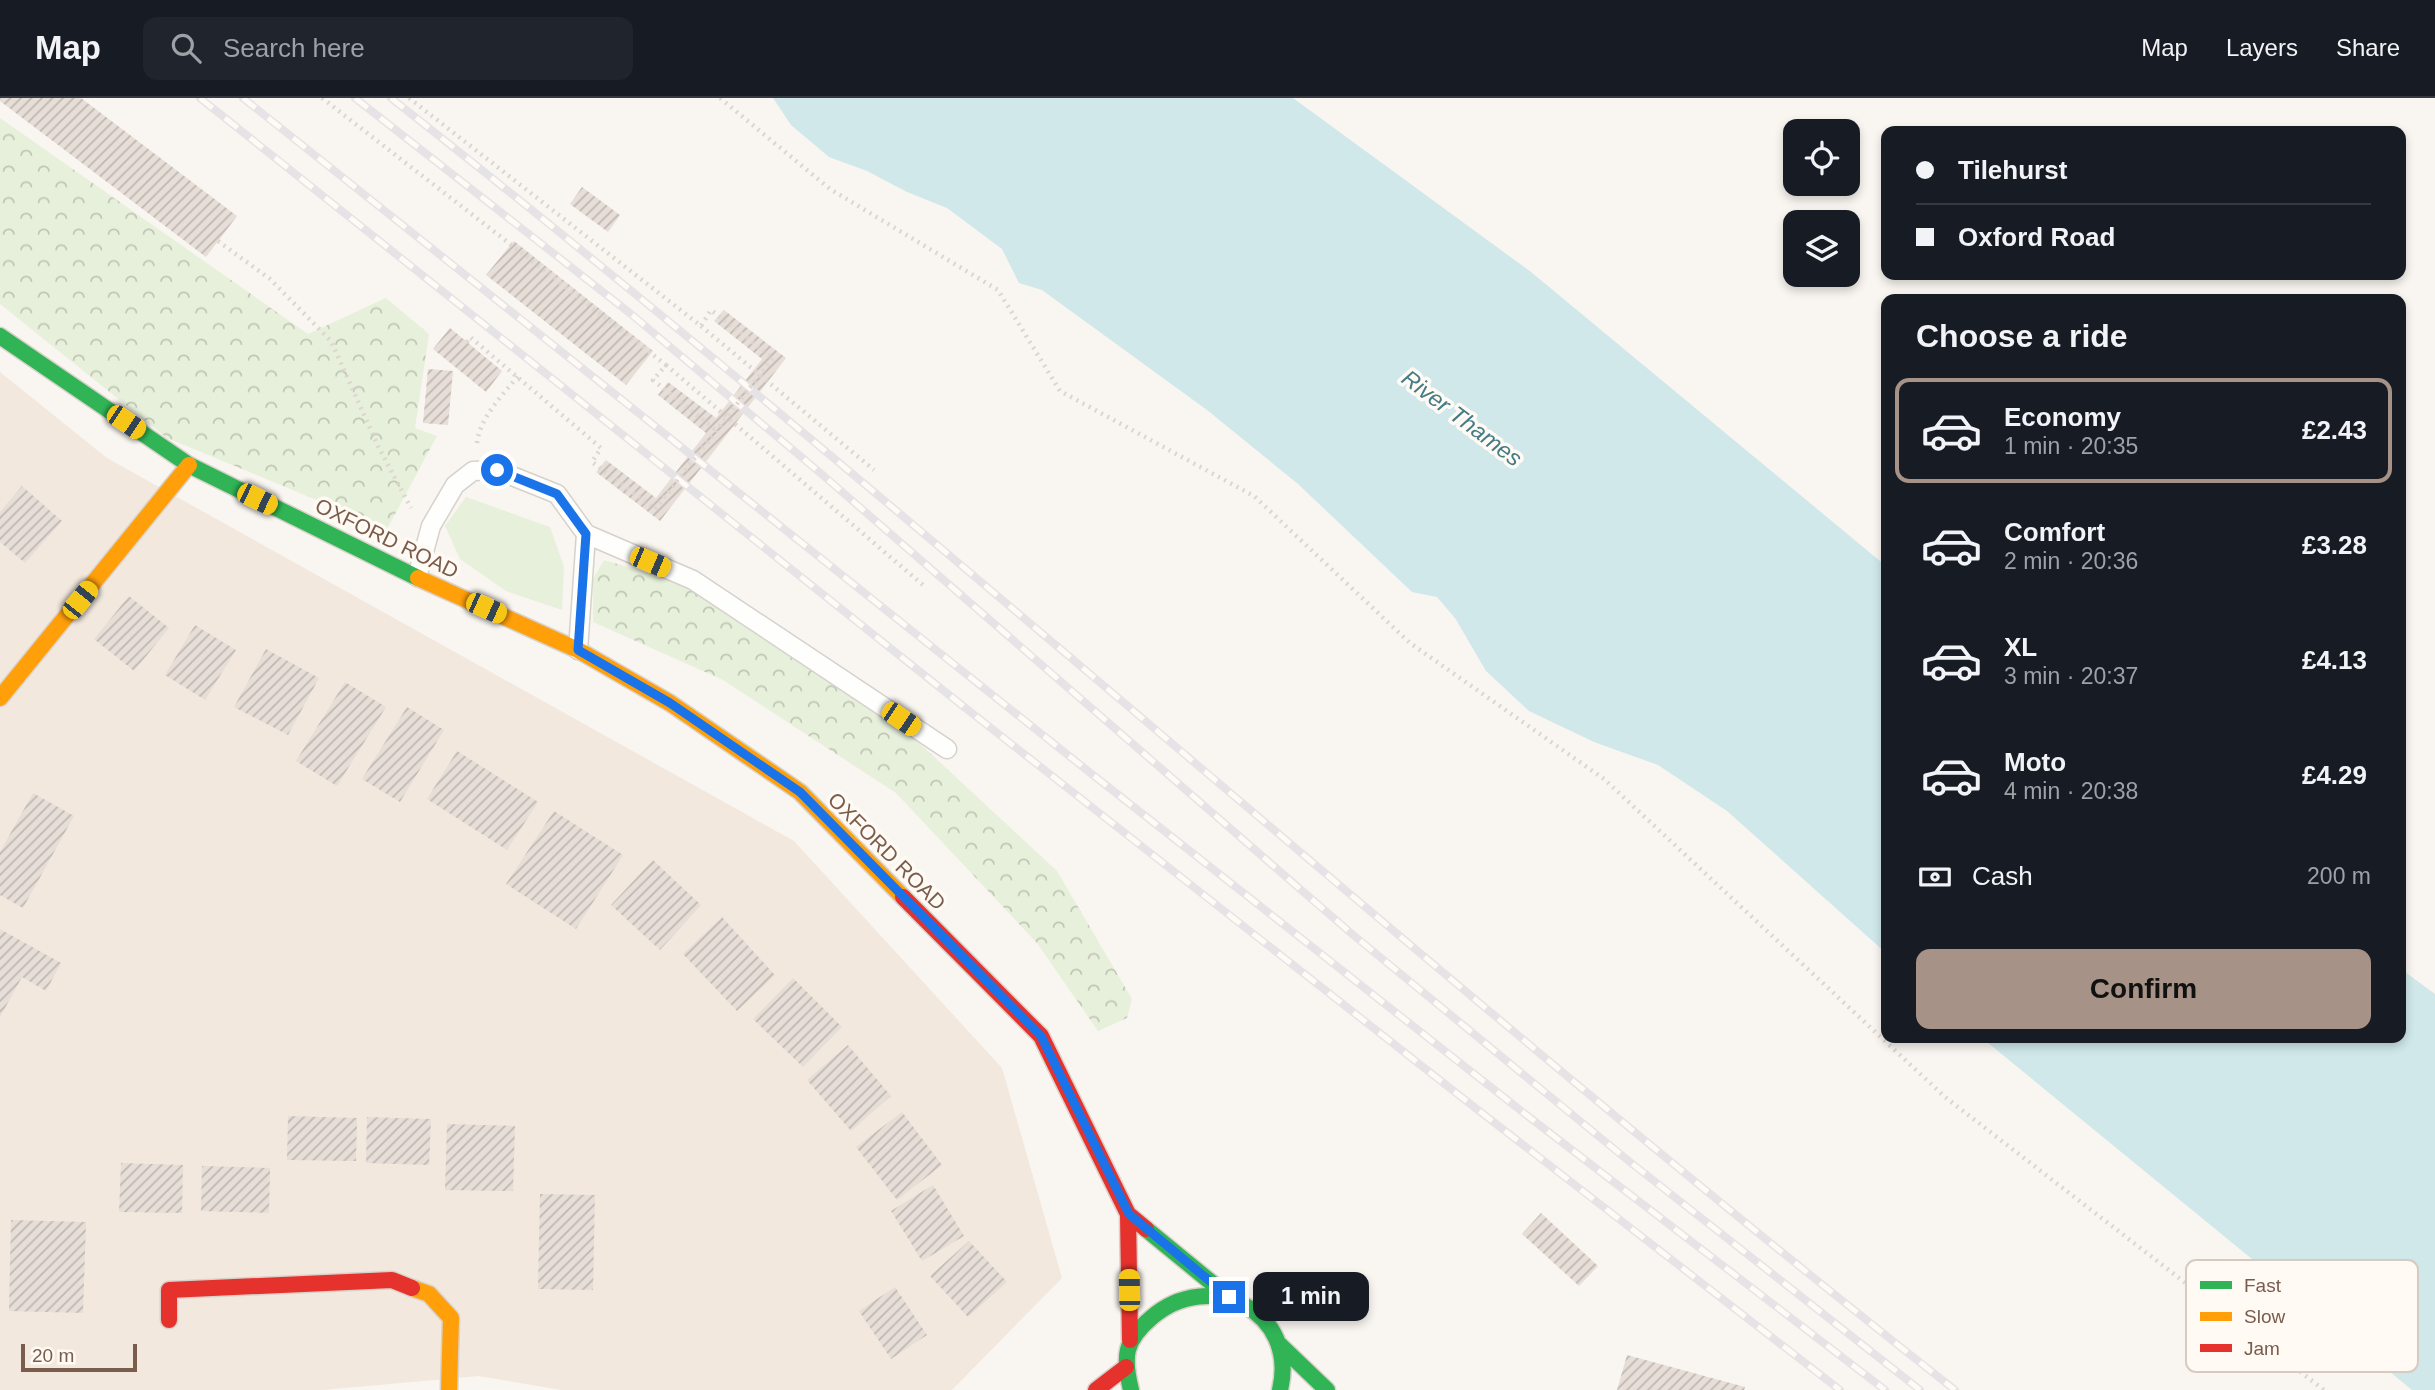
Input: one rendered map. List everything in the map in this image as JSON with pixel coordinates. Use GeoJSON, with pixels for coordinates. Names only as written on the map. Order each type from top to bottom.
{"type":"FeatureCollection","features":[{"type":"Feature","properties":{"kind":"main road","name":"OXFORD ROAD"},"geometry":{"type":"LineString","coordinates":[[0,336],[188,465],[417,577],[578,650],[670,703],[800,792],[1041,1036],[1129,1214],[1229,1297],[1246,1305],[1260,1317],[1279,1344]]}},
{"type":"Feature","properties":{"kind":"main road"},"geometry":{"type":"LineString","coordinates":[[0,698],[188,465]]}},
{"type":"Feature","properties":{"kind":"main road","name":"OXFORD ROAD"},"geometry":{"type":"LineString","coordinates":[[1126,1367],[1130,1340],[1129,1214]]}},
{"type":"Feature","properties":{"kind":"main road"},"geometry":{"type":"LineString","coordinates":[[169,1320],[169,1290],[392,1280],[429,1294],[451,1318],[449,1390]]}},
{"type":"Feature","properties":{"kind":"main road"},"geometry":{"type":"LineString","coordinates":[[1130,1340],[1154,1313],[1186,1296],[1202,1294],[1229,1297]]}},
{"type":"Feature","properties":{"kind":"main road"},"geometry":{"type":"LineString","coordinates":[[1279,1344],[1285,1372],[1280,1390]]}},
{"type":"Feature","properties":{"kind":"main road"},"geometry":{"type":"LineString","coordinates":[[1279,1344],[1327,1390]]}},
{"type":"Feature","properties":{"kind":"main road"},"geometry":{"type":"LineString","coordinates":[[1096,1390],[1126,1367],[1131,1390]]}},
{"type":"Feature","properties":{"kind":"lane"},"geometry":{"type":"LineString","coordinates":[[417,577],[431,526],[455,485],[473,471],[497,470],[557,494],[586,534],[693,580],[947,749]]}},
{"type":"Feature","properties":{"kind":"lane"},"geometry":{"type":"LineString","coordinates":[[578,650],[586,534]]}},
{"type":"Feature","properties":{"kind":"path"},"geometry":{"type":"LineString","coordinates":[[322,98],[666,365],[923,584]]}},
{"type":"Feature","properties":{"kind":"path"},"geometry":{"type":"LineString","coordinates":[[409,98],[701,326],[874,470]]}},
{"type":"Feature","properties":{"kind":"path"},"geometry":{"type":"LineString","coordinates":[[720,98],[830,189],[998,290],[1060,391],[1254,496],[1410,643],[1604,779],[1881,1037]]}},
{"type":"Feature","properties":{"kind":"path"},"geometry":{"type":"LineString","coordinates":[[218,241],[270,279],[331,341],[378,446],[427,540]]}},
{"type":"Feature","properties":{"kind":"path"},"geometry":{"type":"LineString","coordinates":[[467,342],[470,337],[601,448],[592,462],[655,509],[773,358],[711,310],[701,326]]}},
{"type":"Feature","properties":{"kind":"path"},"geometry":{"type":"LineString","coordinates":[[666,365],[653,380],[717,431]]}},
{"type":"Feature","properties":{"kind":"path"},"geometry":{"type":"LineString","coordinates":[[473,471],[479,430],[518,376]]}},
{"type":"Feature","properties":{"kind":"path"},"geometry":{"type":"LineString","coordinates":[[1887,1043],[1945,1097],[2186,1284]]}},
{"type":"Feature","properties":{"kind":"path"},"geometry":{"type":"LineString","coordinates":[[2300,1372],[2323,1390]]}},
{"type":"Feature","properties":{"kind":"shaded area"},"geometry":{"type":"Polygon","coordinates":[[[0,372],[107,458],[794,841],[1002,1068],[1062,1278],[952,1390],[561,1390],[479,1376],[322,1390],[0,1390],[0,372]]]}},
{"type":"Feature","properties":{"kind":"green space"},"geometry":{"type":"Polygon","coordinates":[[[0,118],[308,334],[386,298],[429,334],[415,428],[437,436],[387,529],[167,438],[0,304],[0,118]]]}},
{"type":"Feature","properties":{"kind":"green space"},"geometry":{"type":"Polygon","coordinates":[[[466,497],[550,527],[564,567],[562,610],[506,591],[460,559],[445,526],[466,497]]]}},
{"type":"Feature","properties":{"kind":"green space"},"geometry":{"type":"Polygon","coordinates":[[[604,560],[678,582],[917,741],[1057,871],[1132,999],[1127,1018],[1098,1031],[1037,943],[896,793],[723,680],[593,622],[593,579],[604,560]]]}},
{"type":"Feature","properties":{"kind":"water","name":"River Thames"},"geometry":{"type":"Polygon","coordinates":[[[773,98],[1293,98],[1531,272],[1881,562],[1881,949],[1727,811],[1658,765],[1594,742],[1529,711],[1486,671],[1455,618],[1437,597],[1412,592],[1298,484],[1207,410],[1042,290],[1019,283],[1002,249],[947,208],[907,192],[867,171],[829,157],[791,125],[773,98]]]}},
{"type":"Feature","properties":{"kind":"water"},"geometry":{"type":"Polygon","coordinates":[[[2406,973],[2435,994],[2435,1390],[2412,1390],[2390,1372],[2418,1372],[2418,1260],[2253,1260],[1988,1043],[2406,1043],[2406,973]]]}},
{"type":"Feature","properties":{"kind":"building"},"geometry":{"type":"Polygon","coordinates":[[[0,98],[81,98],[237,216],[206,257],[0,101],[0,98]]]}},
{"type":"Feature","properties":{"kind":"building"},"geometry":{"type":"Polygon","coordinates":[[[582,187],[620,215],[608,232],[570,204],[582,187]]]}},
{"type":"Feature","properties":{"kind":"building"},"geometry":{"type":"Polygon","coordinates":[[[514,241],[653,351],[626,385],[486,275],[514,241]]]}},
{"type":"Feature","properties":{"kind":"building"},"geometry":{"type":"Polygon","coordinates":[[[724,310],[786,358],[660,521],[596,472],[606,460],[656,498],[706,433],[658,395],[668,382],[716,418],[762,359],[714,321],[724,310]]]}},
{"type":"Feature","properties":{"kind":"building"},"geometry":{"type":"Polygon","coordinates":[[[450,328],[502,371],[486,392],[433,349],[450,328]]]}},
{"type":"Feature","properties":{"kind":"building"},"geometry":{"type":"Polygon","coordinates":[[[428,369],[453,371],[448,425],[423,423],[428,369]]]}},
{"type":"Feature","properties":{"kind":"building"},"geometry":{"type":"Polygon","coordinates":[[[22,486],[62,521],[25,563],[0,542],[0,512],[22,486]]]}},
{"type":"Feature","properties":{"kind":"building"},"geometry":{"type":"Polygon","coordinates":[[[129,596],[169,628],[134,671],[94,639],[129,596]]]}},
{"type":"Feature","properties":{"kind":"building"},"geometry":{"type":"Polygon","coordinates":[[[195,625],[236,650],[205,700],[165,675],[195,625]]]}},
{"type":"Feature","properties":{"kind":"building"},"geometry":{"type":"Polygon","coordinates":[[[266,649],[319,678],[288,735],[234,707],[266,649]]]}},
{"type":"Feature","properties":{"kind":"building"},"geometry":{"type":"Polygon","coordinates":[[[345,682],[386,707],[337,786],[296,761],[345,682]]]}},
{"type":"Feature","properties":{"kind":"building"},"geometry":{"type":"Polygon","coordinates":[[[407,707],[444,730],[400,802],[362,779],[407,707]]]}},
{"type":"Feature","properties":{"kind":"building"},"geometry":{"type":"Polygon","coordinates":[[[457,751],[538,802],[507,850],[427,799],[457,751]]]}},
{"type":"Feature","properties":{"kind":"building"},"geometry":{"type":"Polygon","coordinates":[[[33,793],[74,816],[23,908],[0,895],[0,852],[33,793]]]}},
{"type":"Feature","properties":{"kind":"building"},"geometry":{"type":"Polygon","coordinates":[[[554,811],[623,855],[576,929],[506,884],[554,811]]]}},
{"type":"Feature","properties":{"kind":"building"},"geometry":{"type":"Polygon","coordinates":[[[653,860],[701,905],[660,950],[611,905],[653,860]]]}},
{"type":"Feature","properties":{"kind":"building"},"geometry":{"type":"Polygon","coordinates":[[[722,917],[775,975],[737,1011],[683,954],[722,917]]]}},
{"type":"Feature","properties":{"kind":"building"},"geometry":{"type":"Polygon","coordinates":[[[0,929],[61,963],[46,991],[22,977],[0,1017],[0,929]]]}},
{"type":"Feature","properties":{"kind":"building"},"geometry":{"type":"Polygon","coordinates":[[[793,978],[842,1027],[803,1067],[753,1019],[793,978]]]}},
{"type":"Feature","properties":{"kind":"building"},"geometry":{"type":"Polygon","coordinates":[[[848,1045],[891,1096],[851,1131],[807,1080],[848,1045]]]}},
{"type":"Feature","properties":{"kind":"building"},"geometry":{"type":"Polygon","coordinates":[[[902,1112],[942,1165],[897,1200],[856,1147],[902,1112]]]}},
{"type":"Feature","properties":{"kind":"building"},"geometry":{"type":"Polygon","coordinates":[[[288,1116],[357,1118],[356,1161],[287,1160],[288,1116]]]}},
{"type":"Feature","properties":{"kind":"building"},"geometry":{"type":"Polygon","coordinates":[[[367,1117],[431,1119],[429,1165],[366,1163],[367,1117]]]}},
{"type":"Feature","properties":{"kind":"building"},"geometry":{"type":"Polygon","coordinates":[[[447,1124],[515,1126],[513,1191],[445,1190],[447,1124]]]}},
{"type":"Feature","properties":{"kind":"building"},"geometry":{"type":"Polygon","coordinates":[[[121,1163],[183,1165],[182,1213],[119,1212],[121,1163]]]}},
{"type":"Feature","properties":{"kind":"building"},"geometry":{"type":"Polygon","coordinates":[[[202,1166],[270,1168],[269,1213],[201,1211],[202,1166]]]}},
{"type":"Feature","properties":{"kind":"building"},"geometry":{"type":"Polygon","coordinates":[[[933,1185],[964,1236],[922,1261],[891,1211],[933,1185]]]}},
{"type":"Feature","properties":{"kind":"building"},"geometry":{"type":"Polygon","coordinates":[[[540,1194],[595,1195],[593,1290],[538,1289],[540,1194]]]}},
{"type":"Feature","properties":{"kind":"building"},"geometry":{"type":"Polygon","coordinates":[[[1541,1213],[1598,1266],[1579,1286],[1522,1234],[1541,1213]]]}},
{"type":"Feature","properties":{"kind":"building"},"geometry":{"type":"Polygon","coordinates":[[[11,1220],[86,1222],[83,1313],[9,1311],[11,1220]]]}},
{"type":"Feature","properties":{"kind":"building"},"geometry":{"type":"Polygon","coordinates":[[[969,1241],[1007,1282],[968,1317],[930,1276],[969,1241]]]}},
{"type":"Feature","properties":{"kind":"building"},"geometry":{"type":"Polygon","coordinates":[[[895,1287],[927,1335],[891,1359],[859,1311],[895,1287]]]}},
{"type":"Feature","properties":{"kind":"building"},"geometry":{"type":"Polygon","coordinates":[[[1627,1355],[1745,1387],[1744,1390],[1617,1390],[1627,1355]]]}},
{"type":"Feature","properties":{"kind":"railway"},"geometry":{"type":"LineString","coordinates":[[200,98],[968,710],[1840,1390]]}},
{"type":"Feature","properties":{"kind":"railway"},"geometry":{"type":"LineString","coordinates":[[243,98],[1093,775],[1529,1117],[1885,1390]]}},
{"type":"Feature","properties":{"kind":"railway"},"geometry":{"type":"LineString","coordinates":[[355,98],[631,314],[818,471],[1352,934],[1630,1162],[1920,1390]]}},
{"type":"Feature","properties":{"kind":"railway"},"geometry":{"type":"LineString","coordinates":[[391,98],[589,256],[785,418],[1561,1071],[1955,1390]]}},
{"type":"Feature","properties":{"kind":"traffic: fast"},"geometry":{"type":"LineString","coordinates":[[0,336],[189,465],[418,578]]}},
{"type":"Feature","properties":{"kind":"traffic: fast"},"geometry":{"type":"LineString","coordinates":[[1146,1229],[1229,1297]]}},
{"type":"Feature","properties":{"kind":"traffic: fast"},"geometry":{"type":"LineString","coordinates":[[1131,1390],[1127,1359],[1135,1334],[1151,1318],[1174,1303],[1198,1297],[1222,1298],[1244,1305],[1263,1319],[1276,1338],[1282,1362],[1280,1390]]}},
{"type":"Feature","properties":{"kind":"traffic: fast"},"geometry":{"type":"LineString","coordinates":[[1279,1344],[1327,1390]]}},
{"type":"Feature","properties":{"kind":"traffic: slow"},"geometry":{"type":"LineString","coordinates":[[0,698],[189,465]]}},
{"type":"Feature","properties":{"kind":"traffic: slow"},"geometry":{"type":"LineString","coordinates":[[418,578],[578,650],[670,703],[800,792],[903,897]]}},
{"type":"Feature","properties":{"kind":"traffic: slow"},"geometry":{"type":"LineString","coordinates":[[412,1288],[429,1294],[451,1318],[449,1390]]}},
{"type":"Feature","properties":{"kind":"traffic: jam"},"geometry":{"type":"LineString","coordinates":[[903,897],[1041,1036],[1128,1214],[1146,1229]]}},
{"type":"Feature","properties":{"kind":"traffic: jam"},"geometry":{"type":"LineString","coordinates":[[1128,1214],[1130,1340]]}},
{"type":"Feature","properties":{"kind":"traffic: jam"},"geometry":{"type":"LineString","coordinates":[[169,1320],[169,1290],[392,1280],[412,1288]]}},
{"type":"Feature","properties":{"kind":"traffic: jam"},"geometry":{"type":"LineString","coordinates":[[1096,1390],[1126,1367]]}},
{"type":"Feature","properties":{"kind":"route"},"geometry":{"type":"LineString","coordinates":[[497,470],[557,494],[586,534],[578,650],[670,703],[800,792],[1041,1036],[1129,1214],[1229,1297]]}}]}
